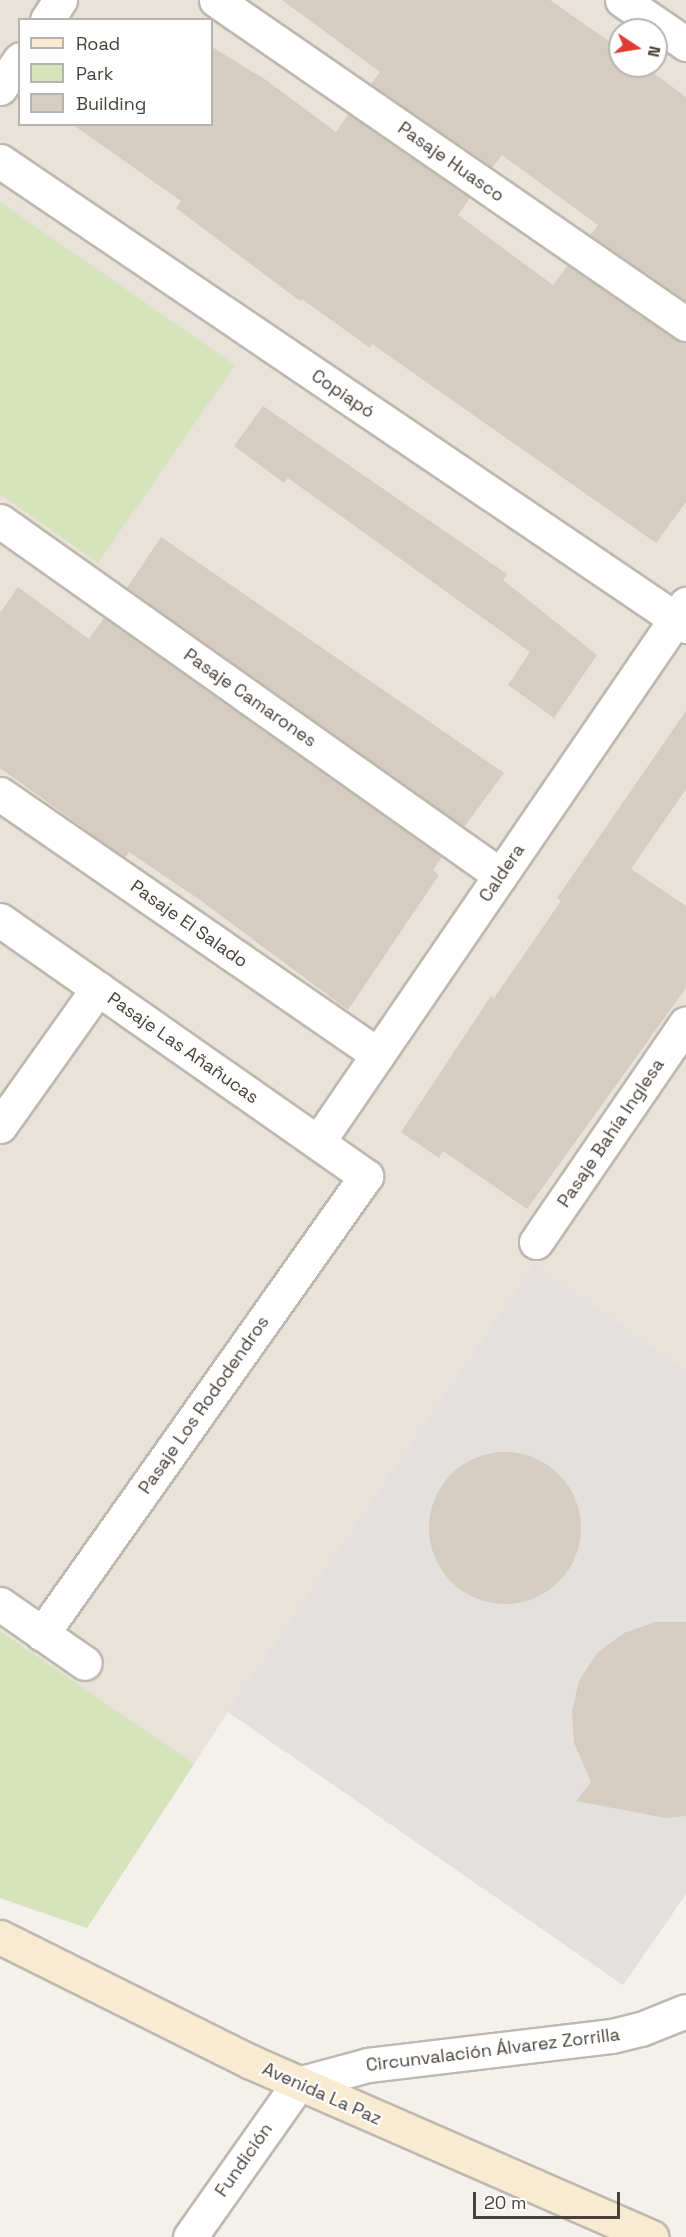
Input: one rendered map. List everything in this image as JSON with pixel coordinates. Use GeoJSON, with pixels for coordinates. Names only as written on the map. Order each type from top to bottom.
{"type":"FeatureCollection","features":[{"type":"Feature","properties":{"kind":"main road","name":"Avenida La Paz"},"geometry":{"type":"LineString","coordinates":[[0,1937],[298,2084],[651,2237]]}},
{"type":"Feature","properties":{"kind":"street"},"geometry":{"type":"LineString","coordinates":[[47,18],[60,0]]}},
{"type":"Feature","properties":{"kind":"street","name":"Pasaje Huasco"},"geometry":{"type":"LineString","coordinates":[[216,0],[686,324]]}},
{"type":"Feature","properties":{"kind":"street"},"geometry":{"type":"LineString","coordinates":[[622,0],[686,44]]}},
{"type":"Feature","properties":{"kind":"street"},"geometry":{"type":"LineString","coordinates":[[0,88],[18,62]]}},
{"type":"Feature","properties":{"kind":"street","name":"Copiapó"},"geometry":{"type":"LineString","coordinates":[[0,161],[683,616]]}},
{"type":"Feature","properties":{"kind":"street","name":"Pasaje Camarones"},"geometry":{"type":"LineString","coordinates":[[0,521],[500,875]]}},
{"type":"Feature","properties":{"kind":"street","name":"Caldera"},"geometry":{"type":"LineString","coordinates":[[318,1142],[500,875],[683,616]]}},
{"type":"Feature","properties":{"kind":"street","name":"Pasaje El Salado"},"geometry":{"type":"LineString","coordinates":[[0,794],[378,1054]]}},
{"type":"Feature","properties":{"kind":"street","name":"Pasaje Las Añañucas"},"geometry":{"type":"LineString","coordinates":[[0,920],[366,1176]]}},
{"type":"Feature","properties":{"kind":"street"},"geometry":{"type":"LineString","coordinates":[[0,1126],[98,988]]}},
{"type":"Feature","properties":{"kind":"street","name":"Pasaje Bahía Inglesa"},"geometry":{"type":"LineString","coordinates":[[536,1242],[686,1023]]}},
{"type":"Feature","properties":{"kind":"street","name":"Pasaje Los Rododendros"},"geometry":{"type":"LineString","coordinates":[[42,1634],[366,1176]]}},
{"type":"Feature","properties":{"kind":"street"},"geometry":{"type":"LineString","coordinates":[[0,1604],[85,1663]]}},
{"type":"Feature","properties":{"kind":"street","name":"Circunvalación Álvarez Zorrilla"},"geometry":{"type":"LineString","coordinates":[[298,2084],[369,2065],[612,2036],[641,2029],[686,2011]]}},
{"type":"Feature","properties":{"kind":"street","name":"Fundición"},"geometry":{"type":"LineString","coordinates":[[190,2237],[298,2084]]}},
{"type":"Feature","properties":{"kind":"shaded area"},"geometry":{"type":"Polygon","coordinates":[[[0,0],[686,0],[686,1894],[623,1985],[228,1712],[87,1928],[0,1898],[0,0]]]}},
{"type":"Feature","properties":{"kind":"shaded area"},"geometry":{"type":"Polygon","coordinates":[[[534,1265],[686,1371],[686,1894],[623,1985],[228,1712],[534,1265]]]}},
{"type":"Feature","properties":{"kind":"green space"},"geometry":{"type":"Polygon","coordinates":[[[0,202],[235,365],[98,563],[0,494],[0,202]]]}},
{"type":"Feature","properties":{"kind":"green space"},"geometry":{"type":"Polygon","coordinates":[[[0,1631],[194,1764],[87,1928],[0,1898],[0,1631]]]}},
{"type":"Feature","properties":{"kind":"building"},"geometry":{"type":"Polygon","coordinates":[[[282,0],[550,0],[608,41],[608,78],[660,78],[686,97],[686,301],[590,235],[598,225],[502,155],[492,168],[371,84],[380,72],[282,0]]]}},
{"type":"Feature","properties":{"kind":"building"},"geometry":{"type":"Polygon","coordinates":[[[213,48],[266,80],[336,132],[349,114],[470,198],[458,215],[553,285],[568,265],[675,339],[686,342],[686,502],[656,543],[372,344],[370,348],[302,299],[300,301],[176,208],[181,201],[75,126],[213,126],[213,48]]]}},
{"type":"Feature","properties":{"kind":"building"},"geometry":{"type":"Polygon","coordinates":[[[263,406],[507,574],[503,580],[597,655],[554,718],[508,685],[530,652],[288,478],[284,483],[234,446],[263,406]]]}},
{"type":"Feature","properties":{"kind":"building"},"geometry":{"type":"Polygon","coordinates":[[[161,537],[504,773],[464,827],[127,588],[161,537]]]}},
{"type":"Feature","properties":{"kind":"building"},"geometry":{"type":"Polygon","coordinates":[[[18,587],[89,639],[104,618],[442,857],[433,870],[439,875],[348,1010],[200,900],[129,852],[125,858],[0,768],[0,613],[18,587]]]}},
{"type":"Feature","properties":{"kind":"building"},"geometry":{"type":"Polygon","coordinates":[[[686,711],[686,789],[631,869],[686,906],[686,988],[527,1209],[443,1151],[439,1158],[401,1132],[491,996],[494,998],[561,901],[557,898],[686,711]]]}},
{"type":"Feature","properties":{"kind":"building"},"geometry":{"type":"Polygon","coordinates":[[[505,1452],[520,1453],[534,1458],[559,1474],[575,1499],[580,1513],[580,1543],[575,1557],[559,1582],[534,1598],[520,1603],[505,1604],[490,1603],[476,1598],[451,1582],[435,1557],[430,1543],[429,1528],[430,1513],[435,1499],[451,1474],[476,1458],[490,1453],[505,1452]]]}},
{"type":"Feature","properties":{"kind":"building"},"geometry":{"type":"Polygon","coordinates":[[[655,1622],[686,1622],[686,1816],[666,1818],[576,1801],[591,1782],[574,1743],[572,1712],[579,1681],[597,1653],[624,1633],[655,1622]]]}}]}
